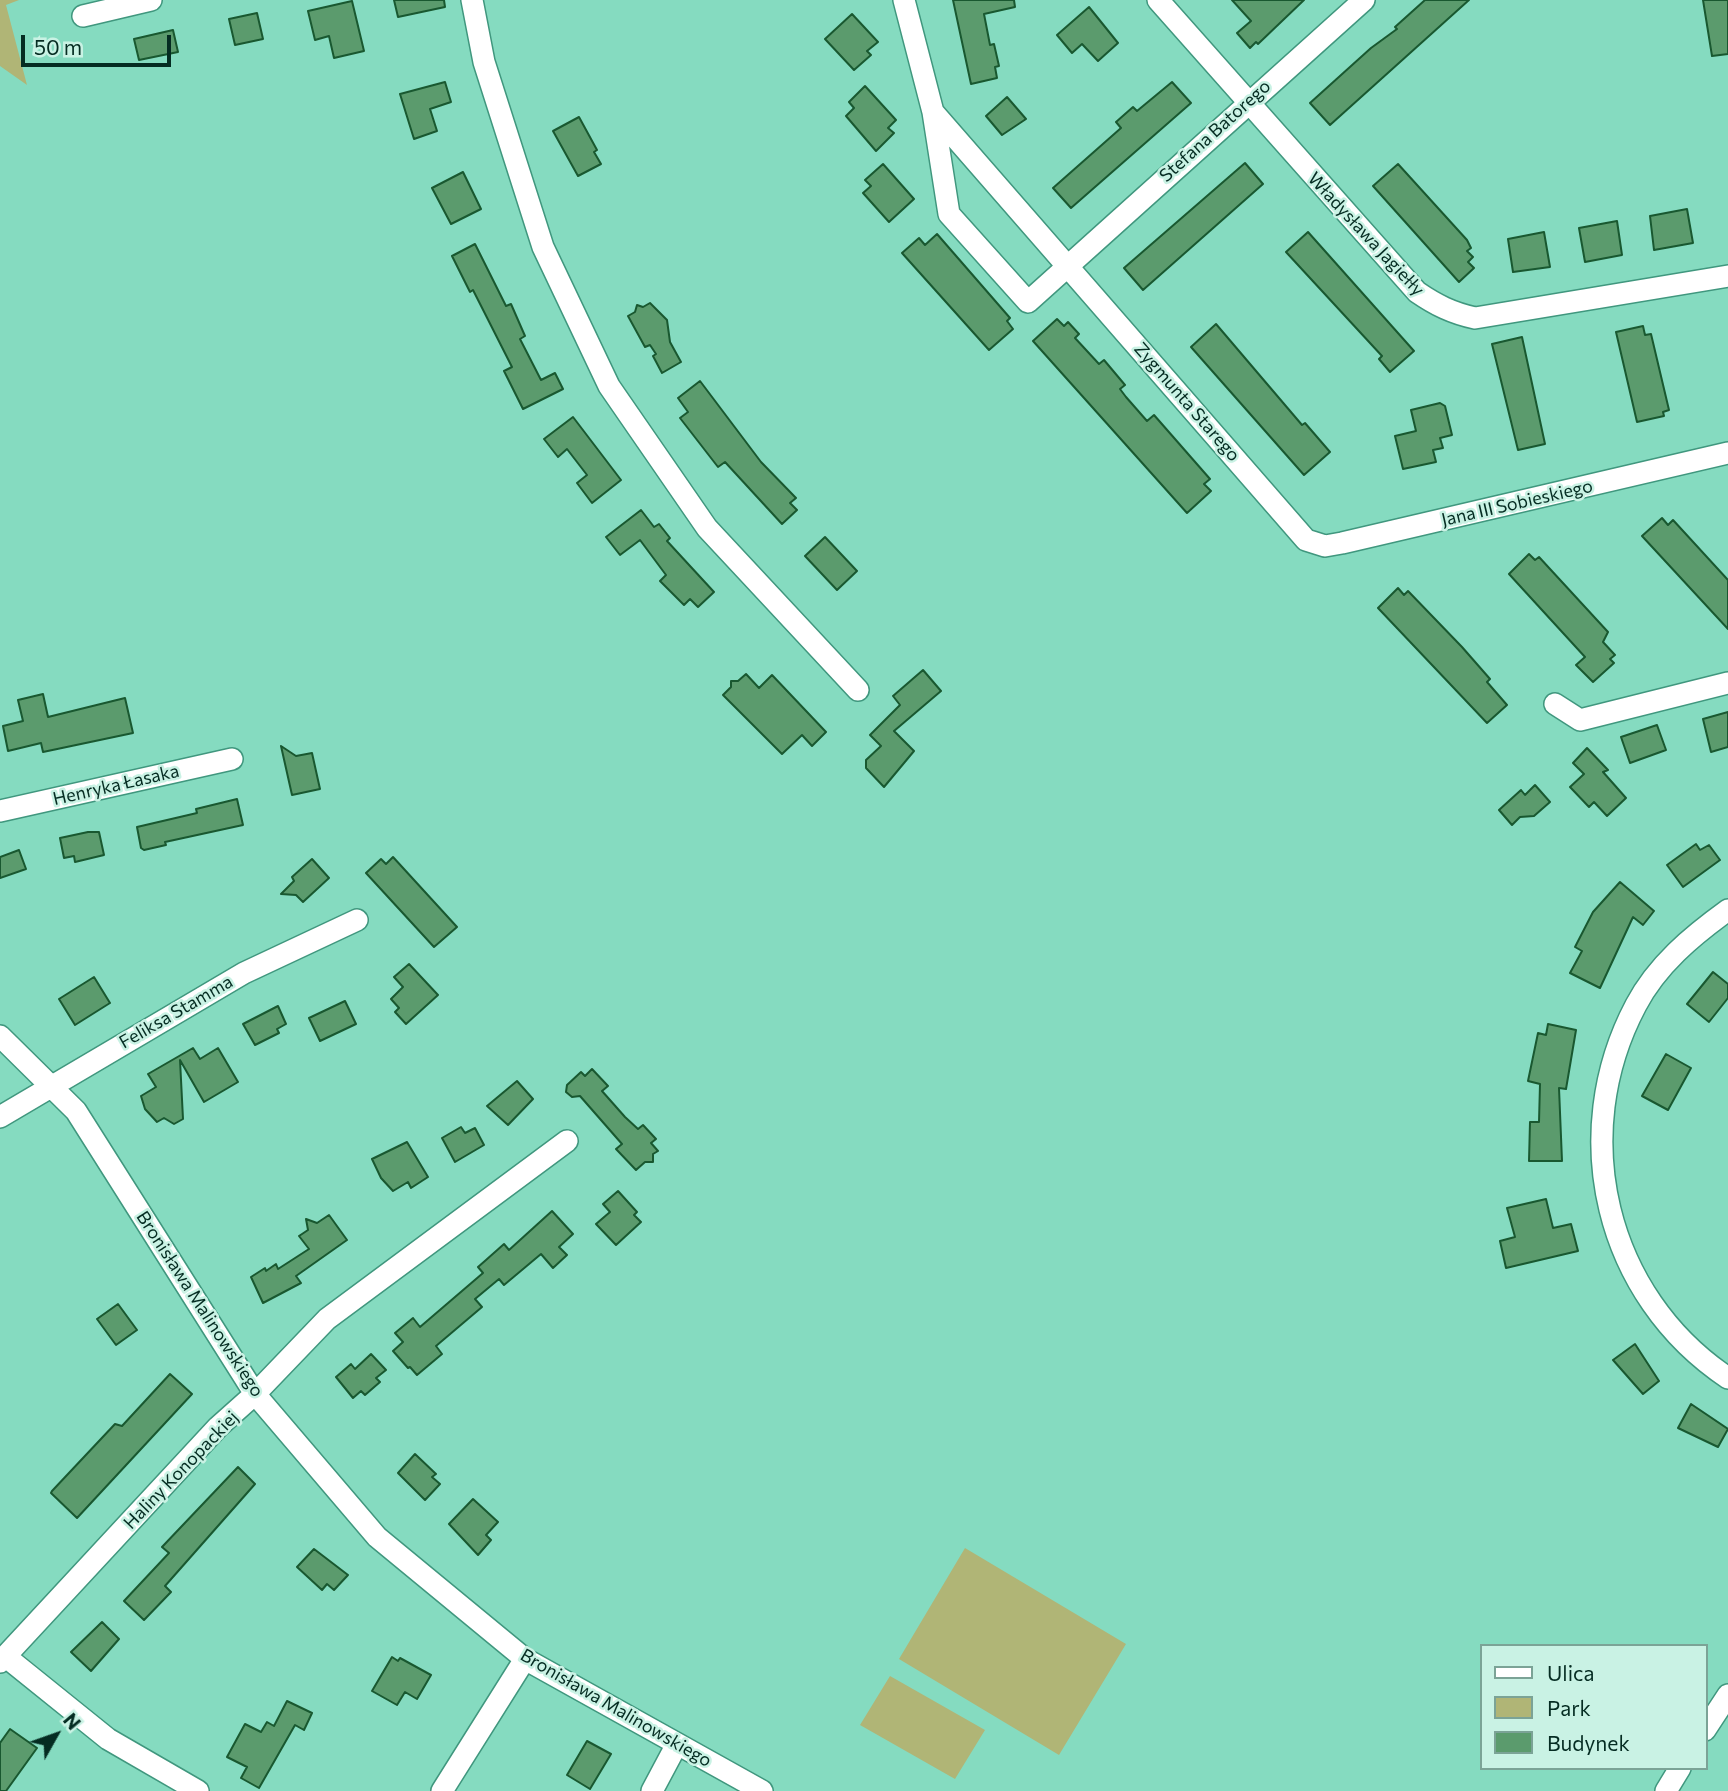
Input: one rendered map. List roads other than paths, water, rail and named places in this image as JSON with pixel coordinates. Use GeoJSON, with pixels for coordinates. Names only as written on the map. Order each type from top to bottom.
{"type":"FeatureCollection","features":[{"type":"Feature","properties":{"kind":"street"},"geometry":{"type":"LineString","coordinates":[[83,16],[150,0]]}},
{"type":"Feature","properties":{"kind":"street"},"geometry":{"type":"LineString","coordinates":[[472,0],[484,62],[542,247],[609,386],[707,528],[858,690]]}},
{"type":"Feature","properties":{"kind":"street","name":"Zygmunta Starego"},"geometry":{"type":"LineString","coordinates":[[904,0],[933,112],[949,214],[1028,302],[1068,263]]}},
{"type":"Feature","properties":{"kind":"street","name":"Władysława Jagiełły"},"geometry":{"type":"LineString","coordinates":[[1158,0],[1417,292],[1453,313],[1475,318],[1728,276]]}},
{"type":"Feature","properties":{"kind":"street","name":"Stefana Batorego"},"geometry":{"type":"LineString","coordinates":[[1068,263],[1364,0]]}},
{"type":"Feature","properties":{"kind":"street","name":"Zygmunta Starego"},"geometry":{"type":"LineString","coordinates":[[933,112],[1068,263],[1306,540]]}},
{"type":"Feature","properties":{"kind":"street","name":"Jana III Sobieskiego"},"geometry":{"type":"LineString","coordinates":[[1306,540],[1325,546],[1342,543],[1728,453]]}},
{"type":"Feature","properties":{"kind":"street"},"geometry":{"type":"LineString","coordinates":[[1555,704],[1580,720],[1728,682]]}},
{"type":"Feature","properties":{"kind":"street","name":"Henryka Łasaka"},"geometry":{"type":"LineString","coordinates":[[0,811],[232,760]]}},
{"type":"Feature","properties":{"kind":"street"},"geometry":{"type":"LineString","coordinates":[[1728,910],[1697,933],[1668,961],[1637,1004],[1609,1077],[1603,1108],[1601,1152],[1606,1197],[1637,1280],[1665,1321],[1704,1362],[1728,1378]]}},
{"type":"Feature","properties":{"kind":"street","name":"Feliksa Stamma"},"geometry":{"type":"LineString","coordinates":[[0,1117],[48,1086],[244,973],[357,920]]}},
{"type":"Feature","properties":{"kind":"street","name":"Bronisława Malinowskiego"},"geometry":{"type":"LineString","coordinates":[[0,1036],[76,1111],[255,1394],[377,1537],[525,1659],[762,1791]]}},
{"type":"Feature","properties":{"kind":"street","name":"Haliny Konopackiej"},"geometry":{"type":"LineString","coordinates":[[198,1791],[108,1739],[2,1659],[218,1427],[255,1394],[327,1319],[567,1141]]}},
{"type":"Feature","properties":{"kind":"street"},"geometry":{"type":"LineString","coordinates":[[442,1791],[525,1659]]}},
{"type":"Feature","properties":{"kind":"street"},"geometry":{"type":"LineString","coordinates":[[1707,1727],[1728,1695]]}},
{"type":"Feature","properties":{"kind":"street"},"geometry":{"type":"LineString","coordinates":[[652,1791],[677,1744]]}},
{"type":"Feature","properties":{"kind":"street"},"geometry":{"type":"LineString","coordinates":[[1666,1791],[1680,1770]]}}]}
